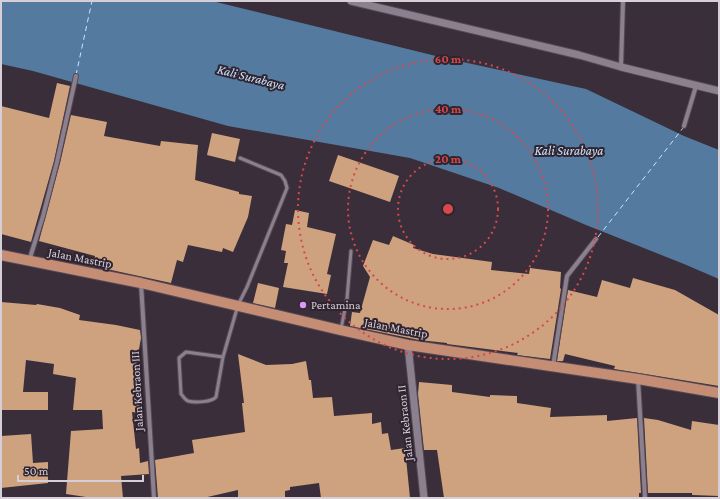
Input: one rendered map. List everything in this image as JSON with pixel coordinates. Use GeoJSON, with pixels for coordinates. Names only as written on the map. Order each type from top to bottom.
{"type":"FeatureCollection","features":[{"type":"Feature","properties":{"kind":"main road","name":"Jalan Mastrip"},"geometry":{"type":"LineString","coordinates":[[1,255],[141,283],[408,345],[638,379],[719,393]]}},
{"type":"Feature","properties":{"kind":"street"},"geometry":{"type":"LineString","coordinates":[[351,1],[578,55],[620,67],[719,91]]}},
{"type":"Feature","properties":{"kind":"street"},"geometry":{"type":"LineString","coordinates":[[620,67],[623,1]]}},
{"type":"Feature","properties":{"kind":"street"},"geometry":{"type":"LineString","coordinates":[[29,261],[45,208],[76,76]]}},
{"type":"Feature","properties":{"kind":"street"},"geometry":{"type":"LineString","coordinates":[[684,126],[696,86]]}},
{"type":"Feature","properties":{"kind":"street"},"geometry":{"type":"LineString","coordinates":[[553,366],[567,276],[596,239]]}},
{"type":"Feature","properties":{"kind":"street","name":"Jalan Kebraon III"},"geometry":{"type":"LineString","coordinates":[[141,283],[154,498]]}},
{"type":"Feature","properties":{"kind":"street","name":"Jalan Kebraon II"},"geometry":{"type":"LineString","coordinates":[[408,345],[424,498]]}},
{"type":"Feature","properties":{"kind":"street"},"geometry":{"type":"LineString","coordinates":[[638,379],[645,498]]}},
{"type":"Feature","properties":{"kind":"lane"},"geometry":{"type":"LineString","coordinates":[[222,357],[186,352],[182,354],[180,358],[181,394],[184,398],[188,400],[210,401],[214,400],[216,397],[222,357],[238,305],[247,287],[288,188],[281,175],[240,158]]}},
{"type":"Feature","properties":{"kind":"lane"},"geometry":{"type":"LineString","coordinates":[[340,330],[347,299],[351,251]]}},
{"type":"Feature","properties":{"kind":"water","name":"Kali Surabaya"},"geometry":{"type":"Polygon","coordinates":[[[1,1],[212,1],[440,57],[586,89],[684,136],[719,150],[719,279],[499,188],[410,158],[228,126],[33,71],[1,64],[1,1]]]}},
{"type":"Feature","properties":{"kind":"building"},"geometry":{"type":"Polygon","coordinates":[[[57,83],[70,86],[54,161],[31,242],[1,234],[1,106],[49,118],[57,83]]]}},
{"type":"Feature","properties":{"kind":"building"},"geometry":{"type":"Polygon","coordinates":[[[71,115],[107,122],[104,136],[160,146],[161,141],[198,145],[195,180],[239,192],[239,194],[252,196],[248,217],[233,252],[223,248],[222,252],[188,245],[183,262],[177,260],[171,283],[93,266],[95,256],[39,241],[71,115]]]}},
{"type":"Feature","properties":{"kind":"building"},"geometry":{"type":"Polygon","coordinates":[[[212,133],[240,139],[235,162],[207,155],[212,133]]]}},
{"type":"Feature","properties":{"kind":"building"},"geometry":{"type":"Polygon","coordinates":[[[338,155],[399,176],[390,202],[329,181],[338,155]]]}},
{"type":"Feature","properties":{"kind":"building"},"geometry":{"type":"Polygon","coordinates":[[[295,210],[309,213],[307,227],[336,234],[327,274],[331,275],[327,294],[283,287],[288,263],[284,263],[286,251],[281,250],[286,224],[292,225],[295,210]]]}},
{"type":"Feature","properties":{"kind":"building"},"geometry":{"type":"Polygon","coordinates":[[[393,236],[414,245],[413,248],[433,254],[492,262],[491,270],[529,274],[530,268],[561,272],[561,289],[550,359],[517,355],[518,353],[419,340],[350,326],[352,312],[360,313],[370,277],[363,266],[373,240],[389,245],[393,236]]]}},
{"type":"Feature","properties":{"kind":"building"},"geometry":{"type":"Polygon","coordinates":[[[633,278],[675,290],[719,315],[719,386],[614,369],[615,366],[565,354],[563,361],[557,361],[568,290],[597,297],[602,280],[630,288],[633,278]]]}},
{"type":"Feature","properties":{"kind":"building"},"geometry":{"type":"Polygon","coordinates":[[[258,283],[279,288],[275,308],[253,303],[258,283]]]}},
{"type":"Feature","properties":{"kind":"building"},"geometry":{"type":"Polygon","coordinates":[[[1,302],[37,304],[60,308],[80,315],[79,320],[140,330],[141,338],[134,377],[142,378],[139,413],[132,412],[136,449],[139,448],[140,463],[148,461],[149,474],[121,476],[123,498],[87,498],[66,494],[71,431],[103,429],[102,410],[73,410],[76,378],[53,374],[54,364],[26,360],[23,392],[48,392],[48,410],[1,410],[1,302]]]}},
{"type":"Feature","properties":{"kind":"building"},"geometry":{"type":"Polygon","coordinates":[[[238,354],[266,365],[292,364],[306,361],[309,380],[311,380],[313,398],[332,397],[334,416],[372,413],[372,424],[381,422],[382,434],[388,433],[391,450],[405,448],[410,498],[321,498],[319,483],[290,487],[290,490],[285,491],[285,498],[238,498],[238,490],[203,498],[158,498],[155,460],[194,453],[192,440],[245,432],[242,403],[244,403],[238,354]]]}},
{"type":"Feature","properties":{"kind":"building"},"geometry":{"type":"Polygon","coordinates":[[[419,382],[452,385],[452,392],[490,397],[490,395],[517,396],[517,403],[551,408],[550,417],[607,415],[607,421],[637,418],[641,493],[639,493],[639,498],[444,498],[437,450],[424,450],[418,394],[419,382]]]}},
{"type":"Feature","properties":{"kind":"building"},"geometry":{"type":"Polygon","coordinates":[[[644,418],[658,420],[691,430],[692,421],[719,425],[719,496],[692,495],[692,493],[648,493],[644,418]]]}},
{"type":"Feature","properties":{"kind":"building"},"geometry":{"type":"Polygon","coordinates":[[[31,434],[33,463],[48,462],[48,483],[1,488],[1,436],[31,434]]]}},
{"type":"Feature","properties":{"kind":"ferry route"},"geometry":{"type":"LineString","coordinates":[[76,75],[92,1]]}},
{"type":"Feature","properties":{"kind":"ferry route"},"geometry":{"type":"LineString","coordinates":[[598,237],[683,128]]}},
{"type":"Feature","properties":{"kind":"place","name":"Pertamina"},"geometry":{"type":"Point","coordinates":[303,305]}}]}
